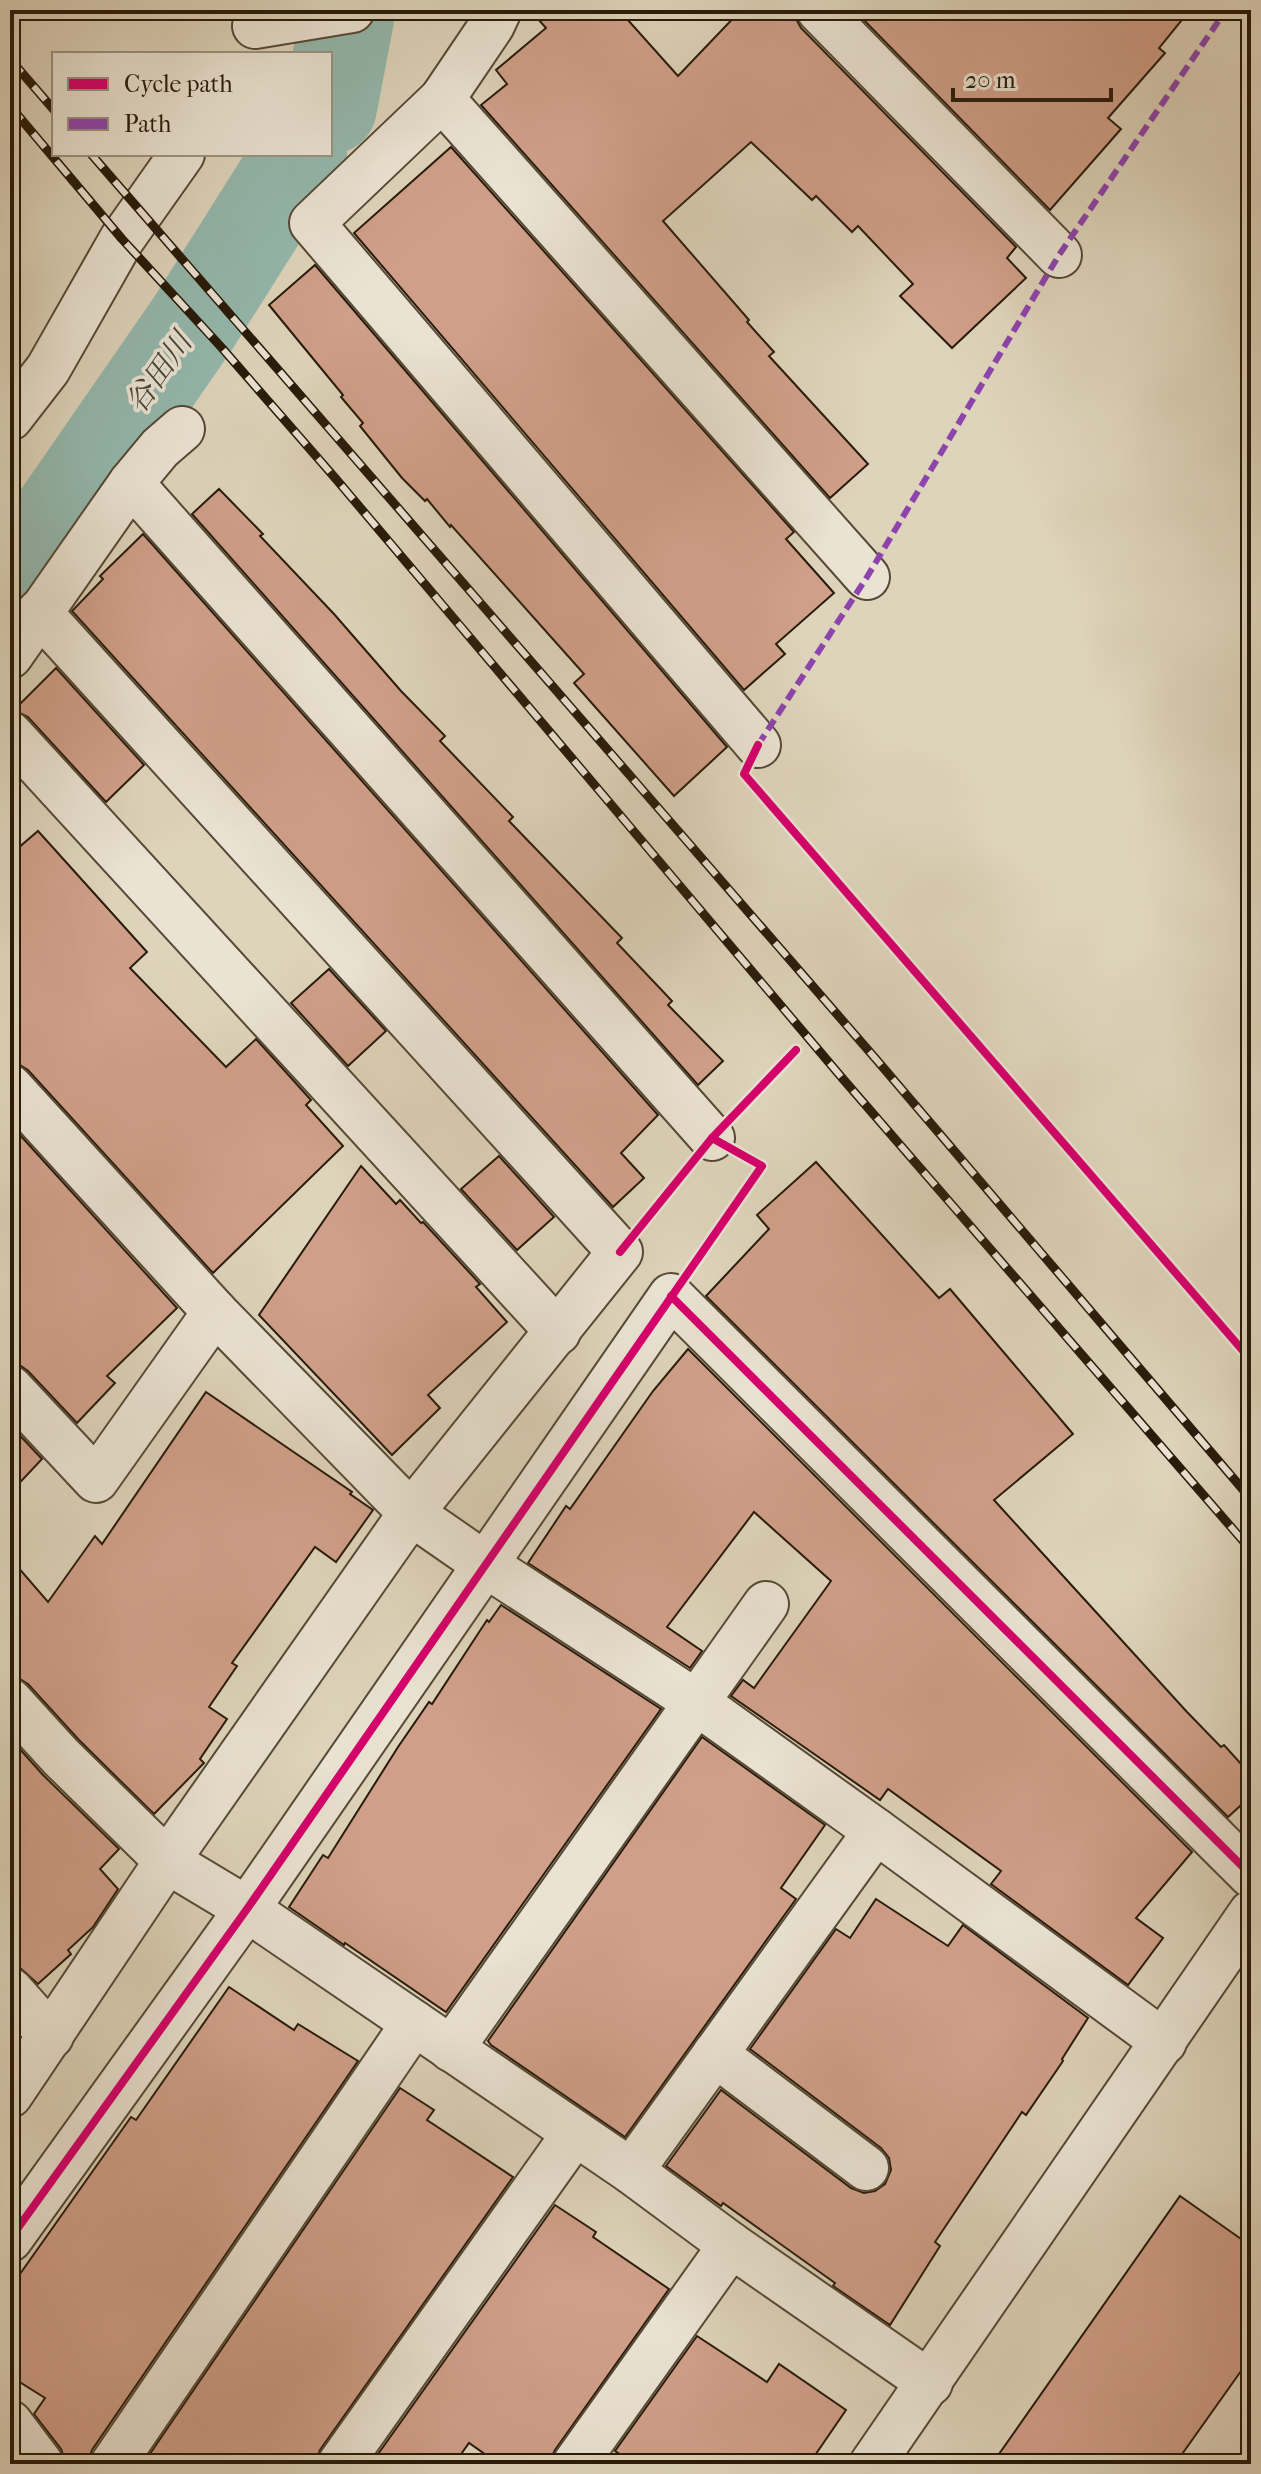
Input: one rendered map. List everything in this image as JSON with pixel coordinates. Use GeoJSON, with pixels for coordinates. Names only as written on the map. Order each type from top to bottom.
{"type":"FeatureCollection","features":[{"type":"Feature","properties":{"kind":"street"},"geometry":{"type":"LineString","coordinates":[[249,30],[352,10]]}},
{"type":"Feature","properties":{"kind":"street"},"geometry":{"type":"LineString","coordinates":[[499,10],[442,99],[312,223],[758,745]]}},
{"type":"Feature","properties":{"kind":"street"},"geometry":{"type":"LineString","coordinates":[[819,10],[1059,255]]}},
{"type":"Feature","properties":{"kind":"street"},"geometry":{"type":"LineString","coordinates":[[442,99],[867,577]]}},
{"type":"Feature","properties":{"kind":"street"},"geometry":{"type":"LineString","coordinates":[[16,394],[48,369],[122,239],[181,156]]}},
{"type":"Feature","properties":{"kind":"street"},"geometry":{"type":"LineString","coordinates":[[10,656],[131,483],[160,448],[182,429]]}},
{"type":"Feature","properties":{"kind":"street"},"geometry":{"type":"LineString","coordinates":[[131,483],[712,1138]]}},
{"type":"Feature","properties":{"kind":"street"},"geometry":{"type":"LineString","coordinates":[[10,2095],[167,1861],[411,1513],[620,1252],[39,612]]}},
{"type":"Feature","properties":{"kind":"street"},"geometry":{"type":"LineString","coordinates":[[10,734],[558,1332]]}},
{"type":"Feature","properties":{"kind":"street"},"geometry":{"type":"LineString","coordinates":[[10,1087],[215,1312],[411,1513],[696,1702],[1164,2042]]}},
{"type":"Feature","properties":{"kind":"street"},"geometry":{"type":"LineString","coordinates":[[10,2239],[247,1909],[671,1296],[1251,1875]]}},
{"type":"Feature","properties":{"kind":"street"},"geometry":{"type":"LineString","coordinates":[[10,1388],[96,1480],[215,1312]]}},
{"type":"Feature","properties":{"kind":"street"},"geometry":{"type":"LineString","coordinates":[[451,2049],[766,1604]]}},
{"type":"Feature","properties":{"kind":"street"},"geometry":{"type":"LineString","coordinates":[[10,1701],[61,1757],[167,1861],[247,1909],[631,2171],[731,2245],[930,2383]]}},
{"type":"Feature","properties":{"kind":"street"},"geometry":{"type":"LineString","coordinates":[[631,2171],[876,1831]]}},
{"type":"Feature","properties":{"kind":"street"},"geometry":{"type":"LineString","coordinates":[[872,2464],[1251,1913]]}},
{"type":"Feature","properties":{"kind":"street"},"geometry":{"type":"LineString","coordinates":[[10,1990],[51,2036]]}},
{"type":"Feature","properties":{"kind":"street"},"geometry":{"type":"LineString","coordinates":[[113,2464],[414,2023]]}},
{"type":"Feature","properties":{"kind":"street"},"geometry":{"type":"LineString","coordinates":[[715,2054],[866,2168]]}},
{"type":"Feature","properties":{"kind":"street"},"geometry":{"type":"LineString","coordinates":[[340,2464],[575,2133]]}},
{"type":"Feature","properties":{"kind":"street"},"geometry":{"type":"LineString","coordinates":[[575,2464],[731,2245]]}},
{"type":"Feature","properties":{"kind":"street"},"geometry":{"type":"LineString","coordinates":[[10,2423],[41,2464]]}},
{"type":"Feature","properties":{"kind":"building"},"geometry":{"type":"Polygon","coordinates":[[[530,10],[619,10],[678,76],[741,10],[795,10],[801,28],[1016,247],[1007,258],[1026,278],[952,348],[900,296],[913,284],[858,226],[852,232],[816,196],[812,200],[751,142],[663,221],[749,320],[747,322],[774,352],[769,356],[868,464],[830,498],[481,105],[507,84],[496,70],[546,28],[530,10]]]}},
{"type":"Feature","properties":{"kind":"building"},"geometry":{"type":"Polygon","coordinates":[[[854,10],[1190,10],[1159,48],[1165,53],[1108,118],[1121,129],[1050,210],[854,10]]]}},
{"type":"Feature","properties":{"kind":"building"},"geometry":{"type":"Polygon","coordinates":[[[451,147],[794,532],[786,539],[834,593],[776,644],[785,654],[744,690],[354,233],[451,147]]]}},
{"type":"Feature","properties":{"kind":"building"},"geometry":{"type":"Polygon","coordinates":[[[315,265],[727,747],[674,796],[574,683],[584,674],[427,499],[425,501],[402,478],[360,426],[363,423],[341,397],[343,395],[269,305],[315,265]]]}},
{"type":"Feature","properties":{"kind":"building"},"geometry":{"type":"Polygon","coordinates":[[[219,489],[445,736],[440,741],[513,817],[509,821],[622,938],[617,943],[672,1001],[668,1005],[723,1061],[698,1085],[192,514],[219,489]]]}},
{"type":"Feature","properties":{"kind":"building"},"geometry":{"type":"Polygon","coordinates":[[[143,534],[658,1115],[621,1153],[644,1178],[613,1207],[72,611],[103,579],[100,576],[143,534]]]}},
{"type":"Feature","properties":{"kind":"building"},"geometry":{"type":"Polygon","coordinates":[[[56,668],[144,765],[106,802],[28,717],[14,710],[56,668]]]}},
{"type":"Feature","properties":{"kind":"building"},"geometry":{"type":"Polygon","coordinates":[[[38,831],[147,952],[130,968],[226,1067],[256,1039],[311,1100],[306,1105],[343,1146],[213,1273],[28,1070],[10,1063],[10,855],[38,831]]]}},
{"type":"Feature","properties":{"kind":"building"},"geometry":{"type":"Polygon","coordinates":[[[329,969],[386,1031],[348,1066],[291,1003],[329,969]]]}},
{"type":"Feature","properties":{"kind":"building"},"geometry":{"type":"Polygon","coordinates":[[[10,1124],[177,1308],[107,1376],[115,1383],[77,1423],[28,1371],[18,1364],[10,1364],[10,1124]]]}},
{"type":"Feature","properties":{"kind":"building"},"geometry":{"type":"Polygon","coordinates":[[[499,1156],[554,1217],[517,1250],[461,1189],[499,1156]]]}},
{"type":"Feature","properties":{"kind":"building"},"geometry":{"type":"Polygon","coordinates":[[[816,1162],[939,1298],[950,1289],[1073,1434],[994,1500],[1187,1712],[1221,1747],[1224,1745],[1251,1775],[1251,1796],[1228,1817],[706,1296],[769,1229],[757,1215],[816,1162]]]}},
{"type":"Feature","properties":{"kind":"building"},"geometry":{"type":"Polygon","coordinates":[[[361,1166],[396,1204],[400,1200],[423,1222],[480,1284],[476,1287],[507,1322],[428,1395],[440,1408],[392,1455],[259,1315],[361,1166]]]}},
{"type":"Feature","properties":{"kind":"building"},"geometry":{"type":"Polygon","coordinates":[[[688,1349],[1192,1852],[1136,1918],[1163,1938],[1128,1985],[991,1884],[1001,1871],[888,1789],[880,1800],[731,1696],[743,1680],[754,1688],[831,1581],[754,1512],[667,1627],[702,1651],[690,1668],[528,1563],[566,1506],[570,1509],[653,1391],[688,1349]]]}},
{"type":"Feature","properties":{"kind":"building"},"geometry":{"type":"Polygon","coordinates":[[[206,1392],[352,1492],[350,1494],[373,1510],[336,1562],[315,1547],[232,1663],[237,1666],[209,1707],[227,1719],[200,1759],[204,1763],[154,1814],[28,1684],[10,1677],[10,1558],[48,1602],[95,1536],[102,1544],[206,1392]]]}},
{"type":"Feature","properties":{"kind":"building"},"geometry":{"type":"Polygon","coordinates":[[[10,1425],[42,1459],[10,1493],[10,1425]]]}},
{"type":"Feature","properties":{"kind":"building"},"geometry":{"type":"Polygon","coordinates":[[[501,1605],[661,1709],[446,2012],[289,1907],[323,1855],[328,1858],[398,1747],[429,1702],[432,1704],[487,1620],[489,1622],[501,1605]]]}},
{"type":"Feature","properties":{"kind":"building"},"geometry":{"type":"Polygon","coordinates":[[[702,1737],[825,1825],[781,1888],[796,1899],[625,2137],[488,2041],[702,1737]]]}},
{"type":"Feature","properties":{"kind":"building"},"geometry":{"type":"Polygon","coordinates":[[[10,1738],[119,1849],[100,1869],[118,1889],[93,1927],[68,1950],[71,1954],[38,1984],[19,1967],[10,1966],[10,1738]]]}},
{"type":"Feature","properties":{"kind":"building"},"geometry":{"type":"Polygon","coordinates":[[[876,1899],[948,1946],[963,1925],[1088,2018],[1063,2061],[1026,2115],[1022,2112],[935,2242],[940,2246],[890,2325],[723,2203],[721,2206],[666,2166],[721,2090],[851,2188],[864,2193],[875,2191],[885,2184],[891,2170],[889,2158],[881,2148],[750,2049],[836,1929],[850,1938],[876,1899]]]}},
{"type":"Feature","properties":{"kind":"building"},"geometry":{"type":"Polygon","coordinates":[[[229,1987],[294,2030],[298,2024],[358,2061],[92,2450],[88,2464],[75,2464],[64,2457],[34,2414],[45,2398],[10,2376],[10,2288],[131,2117],[136,2120],[229,1987]]]}},
{"type":"Feature","properties":{"kind":"building"},"geometry":{"type":"Polygon","coordinates":[[[400,2088],[434,2110],[427,2120],[513,2177],[320,2450],[315,2464],[143,2464],[400,2088]]]}},
{"type":"Feature","properties":{"kind":"building"},"geometry":{"type":"Polygon","coordinates":[[[1180,2196],[1251,2246],[1251,2357],[1175,2464],[992,2464],[1180,2196]]]}},
{"type":"Feature","properties":{"kind":"building"},"geometry":{"type":"Polygon","coordinates":[[[555,2205],[596,2232],[593,2237],[669,2289],[548,2464],[499,2464],[469,2443],[454,2464],[371,2464],[555,2205]]]}},
{"type":"Feature","properties":{"kind":"building"},"geometry":{"type":"Polygon","coordinates":[[[697,2336],[767,2382],[779,2364],[846,2410],[809,2464],[635,2464],[615,2451],[697,2336]]]}},
{"type":"Feature","properties":{"kind":"waterway","name":"谷田川"},"geometry":{"type":"LineString","coordinates":[[332,97],[347,18],[342,10]]}},
{"type":"Feature","properties":{"kind":"waterway","name":"谷田川"},"geometry":{"type":"LineString","coordinates":[[10,588],[194,322],[299,156]]}},
{"type":"Feature","properties":{"kind":"railway"},"geometry":{"type":"LineString","coordinates":[[10,59],[52,108]]}},
{"type":"Feature","properties":{"kind":"railway"},"geometry":{"type":"LineString","coordinates":[[10,106],[52,156]]}},
{"type":"Feature","properties":{"kind":"railway"},"geometry":{"type":"LineString","coordinates":[[52,156],[336,479],[843,1079],[1251,1550]]}},
{"type":"Feature","properties":{"kind":"railway"},"geometry":{"type":"LineString","coordinates":[[93,156],[875,1058],[1251,1499]]}},
{"type":"Feature","properties":{"kind":"marked path"},"geometry":{"type":"LineString","coordinates":[[758,745],[867,577],[1059,255],[1226,10]]}},
{"type":"Feature","properties":{"kind":"cycle path"},"geometry":{"type":"LineString","coordinates":[[758,745],[744,774],[1251,1360]]}},
{"type":"Feature","properties":{"kind":"cycle path"},"geometry":{"type":"LineString","coordinates":[[620,1252],[712,1138],[796,1050]]}},
{"type":"Feature","properties":{"kind":"cycle path"},"geometry":{"type":"LineString","coordinates":[[10,2239],[247,1909],[762,1166],[712,1138]]}},
{"type":"Feature","properties":{"kind":"cycle path"},"geometry":{"type":"LineString","coordinates":[[671,1296],[1251,1875]]}}]}
